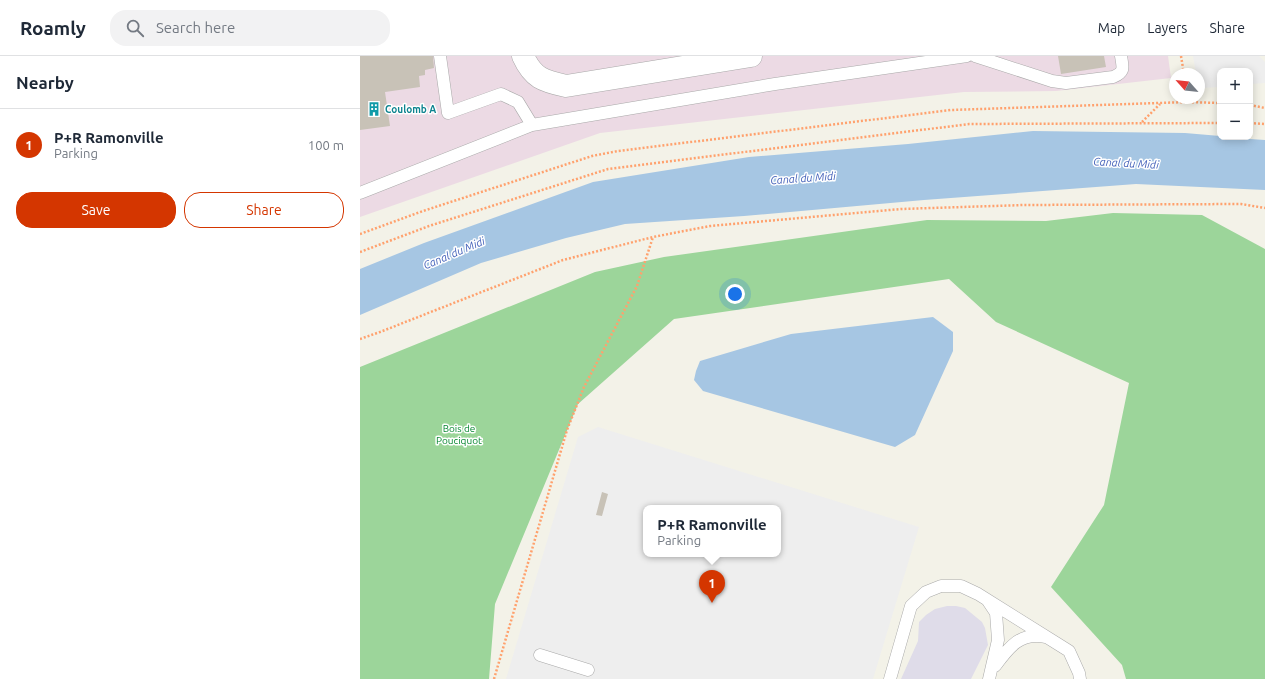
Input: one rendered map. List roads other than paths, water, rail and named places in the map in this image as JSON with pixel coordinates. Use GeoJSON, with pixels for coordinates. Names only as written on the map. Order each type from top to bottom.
{"type":"FeatureCollection","features":[{"type":"Feature","properties":{"kind":"street"},"geometry":{"type":"LineString","coordinates":[[523,56],[529,69],[547,82],[566,86],[752,56]]}},
{"type":"Feature","properties":{"kind":"lane"},"geometry":{"type":"LineString","coordinates":[[440,56],[448,113],[501,94],[518,102],[532,125]]}},
{"type":"Feature","properties":{"kind":"lane"},"geometry":{"type":"LineString","coordinates":[[360,193],[532,125],[775,84],[967,56]]}},
{"type":"Feature","properties":{"kind":"lane"},"geometry":{"type":"LineString","coordinates":[[975,56],[1052,81],[1066,83],[1120,75],[1123,68],[1121,56]]}},
{"type":"Feature","properties":{"kind":"lane"},"geometry":{"type":"LineString","coordinates":[[890,679],[911,606],[926,592],[941,586],[961,586],[978,594],[1069,650],[1080,679]]}},
{"type":"Feature","properties":{"kind":"lane"},"geometry":{"type":"LineString","coordinates":[[988,600],[996,613],[998,640],[991,674]]}},
{"type":"Feature","properties":{"kind":"lane"},"geometry":{"type":"LineString","coordinates":[[991,674],[1010,646],[1022,639],[1037,635],[1047,637]]}},
{"type":"Feature","properties":{"kind":"lane"},"geometry":{"type":"LineString","coordinates":[[540,655],[588,670]]}},
{"type":"Feature","properties":{"kind":"water","name":"Canal du Midi"},"geometry":{"type":"Polygon","coordinates":[[[1033,131],[1185,133],[1217,136],[1217,140],[1265,140],[1265,190],[1136,184],[924,200],[744,216],[625,224],[566,238],[481,263],[360,315],[360,269],[424,243],[593,182],[749,157],[908,144],[1033,131]]]}},
{"type":"Feature","properties":{"kind":"water"},"geometry":{"type":"Polygon","coordinates":[[[933,317],[953,332],[953,351],[915,435],[895,447],[703,391],[694,380],[700,361],[791,334],[933,317]]]}},
{"type":"Feature","properties":{"kind":"place","name":"Coulomb A"},"geometry":{"type":"Point","coordinates":[374,109]}},
{"type":"Feature","properties":{"kind":"place","name":"P+R Ramonville"},"geometry":{"type":"Point","coordinates":[712,603]}},
{"type":"Feature","properties":{"kind":"park label","name":"Bois de Pouciquot"},"geometry":{"type":"Point","coordinates":[459,434]}}]}
